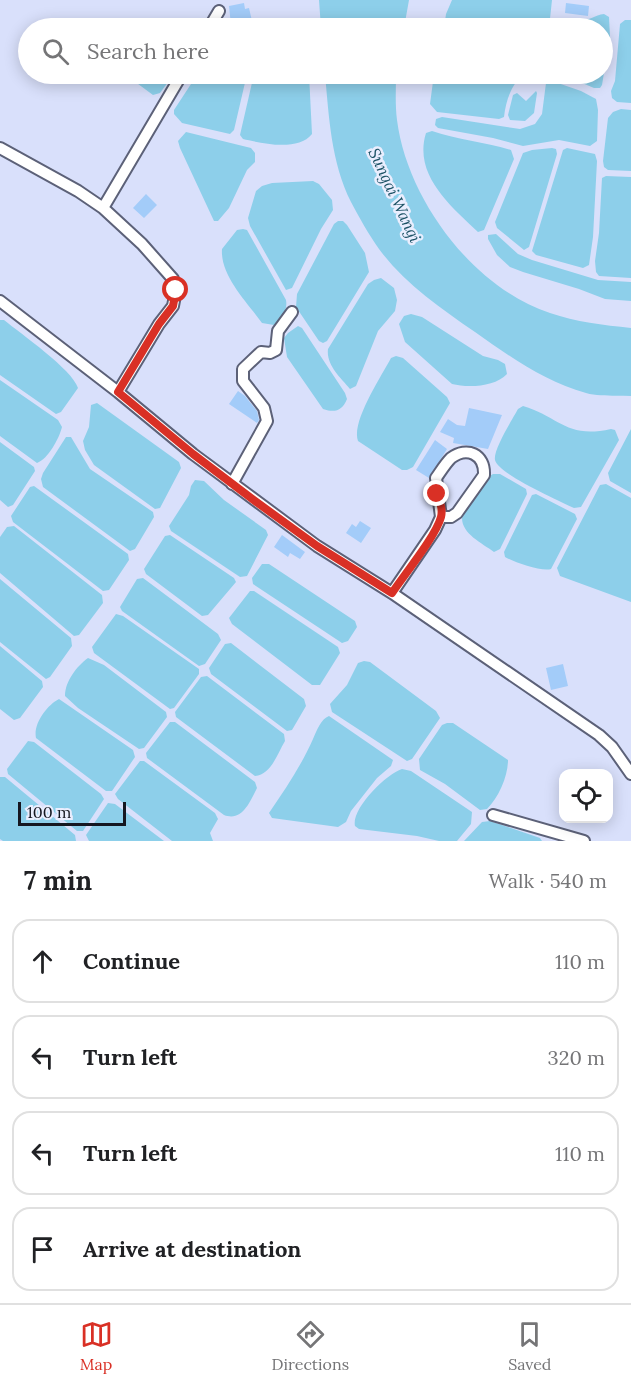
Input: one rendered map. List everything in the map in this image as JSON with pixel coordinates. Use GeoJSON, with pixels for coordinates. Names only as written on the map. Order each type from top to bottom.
{"type":"FeatureCollection","features":[{"type":"Feature","properties":{"kind":"street"},"geometry":{"type":"LineString","coordinates":[[215,18],[219,11]]}},
{"type":"Feature","properties":{"kind":"street"},"geometry":{"type":"LineString","coordinates":[[103,208],[176,84]]}},
{"type":"Feature","properties":{"kind":"street"},"geometry":{"type":"LineString","coordinates":[[0,148],[78,191],[103,208],[142,244],[173,279],[176,290],[173,306],[159,324],[118,392]]}},
{"type":"Feature","properties":{"kind":"street"},"geometry":{"type":"LineString","coordinates":[[0,301],[232,484],[317,546],[392,593],[599,735],[612,747],[631,772]]}},
{"type":"Feature","properties":{"kind":"street"},"geometry":{"type":"LineString","coordinates":[[232,484],[267,421],[264,408],[243,381],[243,369],[261,352],[270,353],[276,350],[278,330],[292,312]]}},
{"type":"Feature","properties":{"kind":"street"},"geometry":{"type":"LineString","coordinates":[[392,593],[435,530],[441,517],[436,478],[448,461],[456,455],[466,452],[475,453],[481,458],[484,475],[458,513],[451,517],[441,517]]}},
{"type":"Feature","properties":{"kind":"street"},"geometry":{"type":"LineString","coordinates":[[493,814],[584,841]]}},
{"type":"Feature","properties":{"kind":"water"},"geometry":{"type":"Polygon","coordinates":[[[319,0],[409,0],[406,18],[320,18],[319,0]]]}},
{"type":"Feature","properties":{"kind":"water"},"geometry":{"type":"Polygon","coordinates":[[[452,0],[552,0],[550,18],[445,18],[452,0]]]}},
{"type":"Feature","properties":{"kind":"water"},"geometry":{"type":"Polygon","coordinates":[[[604,14],[609,18],[592,18],[604,14]]]}},
{"type":"Feature","properties":{"kind":"water"},"geometry":{"type":"Polygon","coordinates":[[[625,20],[631,20],[631,103],[617,102],[612,98],[611,91],[615,81],[620,24],[625,20]]]}},
{"type":"Feature","properties":{"kind":"water"},"geometry":{"type":"Polygon","coordinates":[[[138,84],[167,84],[160,93],[153,95],[138,84]]]}},
{"type":"Feature","properties":{"kind":"water"},"geometry":{"type":"Polygon","coordinates":[[[191,84],[245,84],[234,130],[230,134],[182,123],[174,114],[174,110],[191,84]]]}},
{"type":"Feature","properties":{"kind":"water"},"geometry":{"type":"Polygon","coordinates":[[[252,84],[310,84],[312,134],[306,140],[289,145],[279,145],[243,139],[240,135],[252,84]]]}},
{"type":"Feature","properties":{"kind":"water","name":"Sungai Wangi"},"geometry":{"type":"Polygon","coordinates":[[[326,84],[396,84],[396,114],[403,150],[414,180],[448,237],[470,262],[495,283],[522,301],[570,319],[631,328],[631,396],[586,393],[542,375],[514,359],[449,314],[400,273],[379,249],[344,187],[335,155],[326,84]]]}},
{"type":"Feature","properties":{"kind":"water"},"geometry":{"type":"Polygon","coordinates":[[[433,84],[515,84],[504,117],[499,119],[437,112],[430,104],[433,84]]]}},
{"type":"Feature","properties":{"kind":"water"},"geometry":{"type":"Polygon","coordinates":[[[546,84],[561,84],[581,91],[596,99],[597,141],[590,146],[559,140],[523,146],[438,128],[435,125],[436,119],[442,117],[520,129],[535,124],[542,114],[546,84]]]}},
{"type":"Feature","properties":{"kind":"water"},"geometry":{"type":"Polygon","coordinates":[[[585,84],[602,84],[600,88],[585,84]]]}},
{"type":"Feature","properties":{"kind":"water"},"geometry":{"type":"Polygon","coordinates":[[[536,91],[534,113],[525,121],[510,120],[508,115],[513,95],[517,93],[526,101],[536,91]]]}},
{"type":"Feature","properties":{"kind":"water"},"geometry":{"type":"Polygon","coordinates":[[[621,109],[631,110],[631,171],[608,170],[604,167],[603,161],[608,118],[613,112],[621,109]]]}},
{"type":"Feature","properties":{"kind":"water"},"geometry":{"type":"Polygon","coordinates":[[[432,131],[511,150],[514,159],[484,230],[478,232],[446,200],[430,176],[423,148],[426,133],[432,131]]]}},
{"type":"Feature","properties":{"kind":"water"},"geometry":{"type":"Polygon","coordinates":[[[186,132],[251,148],[255,153],[255,162],[247,170],[229,208],[218,221],[214,221],[180,148],[178,141],[186,132]]]}},
{"type":"Feature","properties":{"kind":"water"},"geometry":{"type":"Polygon","coordinates":[[[567,148],[595,154],[597,161],[593,237],[589,265],[583,268],[536,255],[532,251],[563,150],[567,148]]]}},
{"type":"Feature","properties":{"kind":"water"},"geometry":{"type":"Polygon","coordinates":[[[556,149],[557,154],[529,247],[524,250],[497,228],[495,222],[523,153],[556,149]]]}},
{"type":"Feature","properties":{"kind":"water"},"geometry":{"type":"Polygon","coordinates":[[[606,176],[631,177],[631,278],[599,276],[596,272],[602,178],[606,176]]]}},
{"type":"Feature","properties":{"kind":"water"},"geometry":{"type":"Polygon","coordinates":[[[313,181],[319,184],[332,200],[333,210],[292,288],[286,290],[250,226],[248,218],[256,191],[262,186],[272,183],[313,181]]]}},
{"type":"Feature","properties":{"kind":"water"},"geometry":{"type":"Polygon","coordinates":[[[343,221],[347,225],[365,253],[369,272],[327,341],[323,343],[319,341],[296,307],[297,294],[334,224],[343,221]]]}},
{"type":"Feature","properties":{"kind":"water"},"geometry":{"type":"Polygon","coordinates":[[[237,230],[247,230],[286,300],[285,311],[274,325],[262,323],[236,289],[225,269],[222,249],[237,230]]]}},
{"type":"Feature","properties":{"kind":"water"},"geometry":{"type":"Polygon","coordinates":[[[496,234],[518,254],[532,260],[598,280],[631,282],[631,301],[605,299],[510,267],[497,255],[488,239],[488,235],[496,234]]]}},
{"type":"Feature","properties":{"kind":"water"},"geometry":{"type":"Polygon","coordinates":[[[381,278],[394,288],[397,300],[395,311],[378,331],[356,386],[350,389],[331,366],[328,349],[368,284],[381,278]]]}},
{"type":"Feature","properties":{"kind":"water"},"geometry":{"type":"Polygon","coordinates":[[[411,314],[422,317],[483,356],[505,364],[507,374],[489,384],[466,386],[452,384],[405,342],[399,324],[404,316],[411,314]]]}},
{"type":"Feature","properties":{"kind":"water"},"geometry":{"type":"Polygon","coordinates":[[[0,320],[4,320],[45,352],[74,380],[78,388],[61,412],[56,414],[0,375],[0,320]]]}},
{"type":"Feature","properties":{"kind":"water"},"geometry":{"type":"Polygon","coordinates":[[[298,326],[302,328],[345,393],[347,399],[338,410],[323,409],[287,357],[284,338],[298,326]]]}},
{"type":"Feature","properties":{"kind":"water"},"geometry":{"type":"Polygon","coordinates":[[[396,356],[403,358],[447,397],[450,403],[413,467],[407,470],[402,470],[358,441],[357,433],[368,400],[391,358],[396,356]]]}},
{"type":"Feature","properties":{"kind":"water"},"geometry":{"type":"Polygon","coordinates":[[[0,380],[58,420],[62,427],[52,448],[37,463],[0,436],[0,380]]]}},
{"type":"Feature","properties":{"kind":"water"},"geometry":{"type":"Polygon","coordinates":[[[97,403],[179,462],[181,468],[160,508],[155,509],[94,465],[85,450],[83,441],[89,427],[91,405],[97,403]]]}},
{"type":"Feature","properties":{"kind":"water"},"geometry":{"type":"Polygon","coordinates":[[[523,406],[573,429],[615,430],[619,440],[581,507],[574,508],[530,487],[499,466],[495,460],[497,449],[504,435],[518,409],[523,406]]]}},
{"type":"Feature","properties":{"kind":"water"},"geometry":{"type":"Polygon","coordinates":[[[631,429],[631,493],[610,481],[608,473],[631,429]]]}},
{"type":"Feature","properties":{"kind":"water"},"geometry":{"type":"Polygon","coordinates":[[[66,437],[71,437],[90,469],[153,512],[154,517],[135,549],[130,551],[43,487],[41,479],[43,473],[66,437]]]}},
{"type":"Feature","properties":{"kind":"water"},"geometry":{"type":"Polygon","coordinates":[[[0,442],[34,467],[35,471],[13,505],[8,507],[0,500],[0,442]]]}},
{"type":"Feature","properties":{"kind":"water"},"geometry":{"type":"Polygon","coordinates":[[[500,474],[526,489],[527,494],[500,549],[494,552],[465,529],[462,518],[488,477],[500,474]]]}},
{"type":"Feature","properties":{"kind":"water"},"geometry":{"type":"Polygon","coordinates":[[[195,480],[204,481],[224,500],[266,530],[268,535],[247,576],[240,577],[171,531],[169,526],[189,495],[195,480]]]}},
{"type":"Feature","properties":{"kind":"water"},"geometry":{"type":"Polygon","coordinates":[[[606,484],[631,498],[631,602],[560,576],[557,568],[600,485],[606,484]]]}},
{"type":"Feature","properties":{"kind":"water"},"geometry":{"type":"Polygon","coordinates":[[[34,486],[128,554],[129,560],[109,590],[103,591],[13,522],[11,516],[30,487],[34,486]]]}},
{"type":"Feature","properties":{"kind":"water"},"geometry":{"type":"Polygon","coordinates":[[[536,494],[575,514],[577,519],[551,569],[547,570],[521,564],[505,557],[504,552],[532,495],[536,494]]]}},
{"type":"Feature","properties":{"kind":"water"},"geometry":{"type":"Polygon","coordinates":[[[14,526],[102,595],[103,603],[79,635],[74,636],[0,573],[0,537],[7,527],[14,526]]]}},
{"type":"Feature","properties":{"kind":"water"},"geometry":{"type":"Polygon","coordinates":[[[170,535],[234,578],[236,582],[208,615],[202,616],[146,574],[144,569],[165,536],[170,535]]]}},
{"type":"Feature","properties":{"kind":"water"},"geometry":{"type":"Polygon","coordinates":[[[262,564],[269,564],[355,621],[357,627],[348,641],[342,643],[253,584],[252,578],[262,564]]]}},
{"type":"Feature","properties":{"kind":"water"},"geometry":{"type":"Polygon","coordinates":[[[143,578],[218,634],[221,640],[205,664],[199,666],[122,611],[120,607],[137,579],[143,578]]]}},
{"type":"Feature","properties":{"kind":"water"},"geometry":{"type":"Polygon","coordinates":[[[0,579],[71,638],[72,646],[50,677],[46,679],[0,642],[0,579]]]}},
{"type":"Feature","properties":{"kind":"water"},"geometry":{"type":"Polygon","coordinates":[[[250,591],[254,591],[338,647],[340,653],[320,685],[312,685],[232,624],[229,618],[250,591]]]}},
{"type":"Feature","properties":{"kind":"water"},"geometry":{"type":"Polygon","coordinates":[[[116,614],[123,616],[199,669],[199,674],[174,708],[170,709],[94,653],[92,647],[116,614]]]}},
{"type":"Feature","properties":{"kind":"water"},"geometry":{"type":"Polygon","coordinates":[[[231,643],[304,699],[306,706],[292,730],[287,731],[211,674],[209,668],[225,644],[231,643]]]}},
{"type":"Feature","properties":{"kind":"water"},"geometry":{"type":"Polygon","coordinates":[[[0,646],[42,681],[43,687],[20,718],[14,720],[0,709],[0,646]]]}},
{"type":"Feature","properties":{"kind":"water"},"geometry":{"type":"Polygon","coordinates":[[[88,658],[104,665],[166,712],[167,717],[144,748],[139,749],[78,708],[65,696],[72,674],[88,658]]]}},
{"type":"Feature","properties":{"kind":"water"},"geometry":{"type":"Polygon","coordinates":[[[370,662],[436,711],[440,718],[412,759],[407,761],[332,712],[330,704],[347,685],[358,663],[370,662]]]}},
{"type":"Feature","properties":{"kind":"water"},"geometry":{"type":"Polygon","coordinates":[[[207,676],[284,734],[285,741],[266,772],[255,776],[176,717],[175,712],[201,677],[207,676]]]}},
{"type":"Feature","properties":{"kind":"water"},"geometry":{"type":"Polygon","coordinates":[[[59,699],[133,750],[135,757],[112,791],[106,791],[36,738],[39,721],[50,706],[59,699]]]}},
{"type":"Feature","properties":{"kind":"water"},"geometry":{"type":"Polygon","coordinates":[[[329,716],[393,760],[391,766],[377,778],[351,811],[346,822],[338,827],[272,818],[269,813],[298,768],[319,725],[329,716]]]}},
{"type":"Feature","properties":{"kind":"water"},"geometry":{"type":"Polygon","coordinates":[[[170,722],[175,722],[255,782],[257,788],[241,813],[236,816],[224,815],[147,758],[146,753],[170,722]]]}},
{"type":"Feature","properties":{"kind":"water"},"geometry":{"type":"Polygon","coordinates":[[[453,723],[508,760],[502,786],[487,809],[480,810],[445,784],[420,770],[419,759],[442,725],[453,723]]]}},
{"type":"Feature","properties":{"kind":"water"},"geometry":{"type":"Polygon","coordinates":[[[28,741],[34,742],[101,794],[104,799],[83,831],[77,831],[8,774],[7,769],[28,741]]]}},
{"type":"Feature","properties":{"kind":"water"},"geometry":{"type":"Polygon","coordinates":[[[140,761],[144,761],[215,813],[218,819],[210,833],[213,841],[172,841],[118,799],[115,794],[140,761]]]}},
{"type":"Feature","properties":{"kind":"water"},"geometry":{"type":"Polygon","coordinates":[[[402,769],[411,771],[472,812],[471,824],[457,841],[439,841],[359,829],[355,826],[358,811],[371,793],[387,778],[402,769]]]}},
{"type":"Feature","properties":{"kind":"water"},"geometry":{"type":"Polygon","coordinates":[[[0,777],[5,777],[75,835],[76,841],[3,841],[0,839],[0,777]]]}},
{"type":"Feature","properties":{"kind":"water"},"geometry":{"type":"Polygon","coordinates":[[[108,803],[115,804],[164,841],[89,841],[86,835],[108,803]]]}},
{"type":"Feature","properties":{"kind":"water"},"geometry":{"type":"Polygon","coordinates":[[[490,821],[540,838],[542,841],[464,841],[482,822],[490,821]]]}},
{"type":"Feature","properties":{"kind":"building"},"geometry":{"type":"Polygon","coordinates":[[[244,3],[245,9],[249,8],[251,18],[230,18],[229,6],[244,3]]]}},
{"type":"Feature","properties":{"kind":"building"},"geometry":{"type":"Polygon","coordinates":[[[566,3],[589,6],[588,16],[565,13],[566,3]]]}},
{"type":"Feature","properties":{"kind":"building"},"geometry":{"type":"Polygon","coordinates":[[[146,194],[157,205],[144,218],[133,208],[146,194]]]}},
{"type":"Feature","properties":{"kind":"building"},"geometry":{"type":"Polygon","coordinates":[[[238,391],[257,411],[259,420],[257,423],[229,404],[238,391]]]}},
{"type":"Feature","properties":{"kind":"building"},"geometry":{"type":"Polygon","coordinates":[[[469,408],[502,415],[488,449],[453,443],[454,438],[440,432],[448,419],[457,425],[465,426],[469,408]]]}},
{"type":"Feature","properties":{"kind":"building"},"geometry":{"type":"Polygon","coordinates":[[[435,440],[447,449],[429,478],[416,470],[435,440]]]}},
{"type":"Feature","properties":{"kind":"building"},"geometry":{"type":"Polygon","coordinates":[[[360,521],[371,528],[361,543],[346,533],[352,524],[356,527],[360,521]]]}},
{"type":"Feature","properties":{"kind":"building"},"geometry":{"type":"Polygon","coordinates":[[[282,535],[305,552],[300,559],[290,553],[288,557],[274,547],[282,535]]]}},
{"type":"Feature","properties":{"kind":"building"},"geometry":{"type":"Polygon","coordinates":[[[563,664],[568,686],[551,690],[546,668],[563,664]]]}},
{"type":"Feature","properties":{"kind":"route"},"geometry":{"type":"LineString","coordinates":[[176,290],[173,306],[159,324],[118,392],[193,454],[317,546],[392,593],[435,530],[441,517],[437,494]]}}]}
